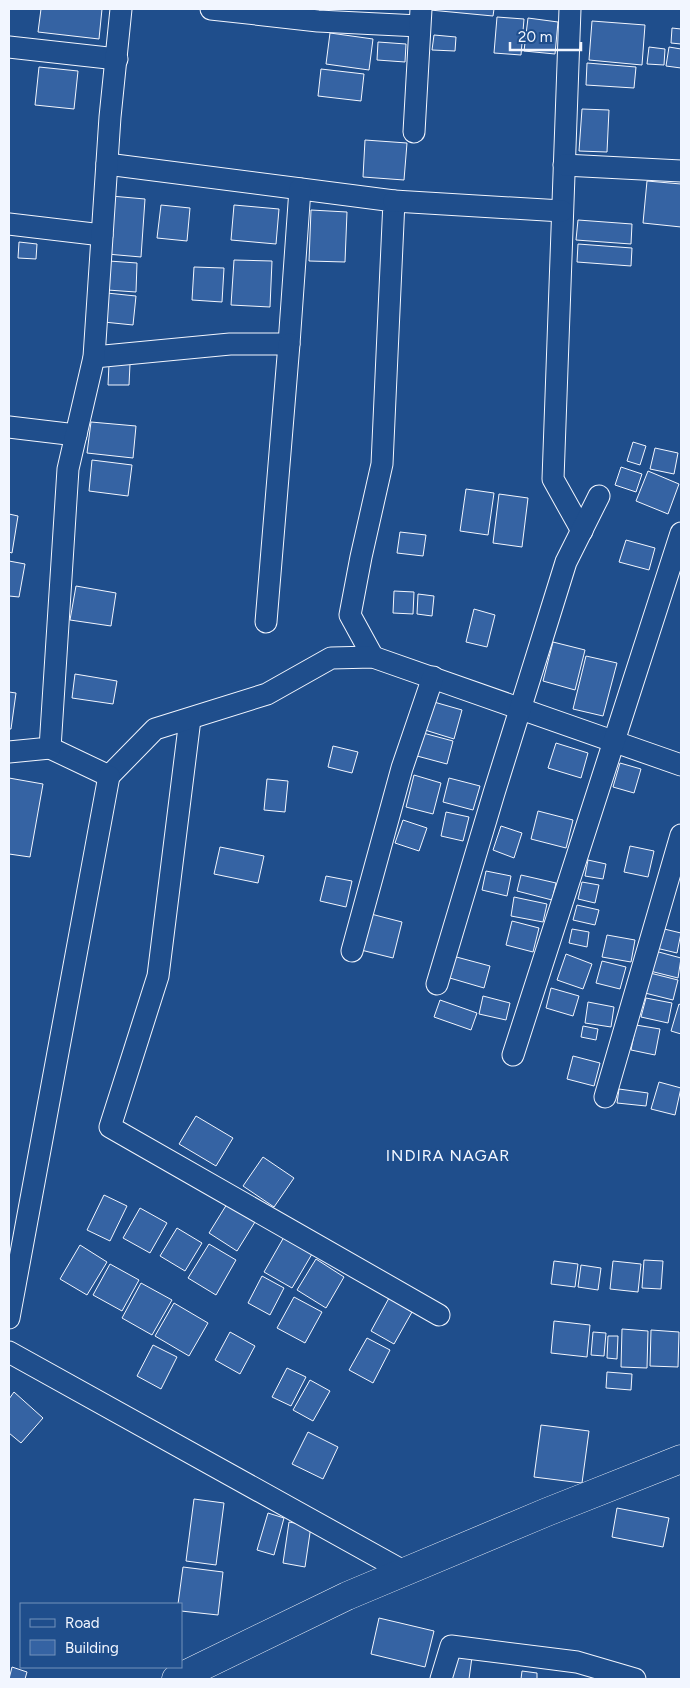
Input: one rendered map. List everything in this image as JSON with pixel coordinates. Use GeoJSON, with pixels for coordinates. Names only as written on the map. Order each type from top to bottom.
{"type":"FeatureCollection","features":[{"type":"Feature","properties":{"kind":"street"},"geometry":{"type":"LineString","coordinates":[[50,748],[68,470],[94,357],[110,117],[121,9]]}},
{"type":"Feature","properties":{"kind":"street"},"geometry":{"type":"LineString","coordinates":[[211,9],[318,15],[420,17],[414,132]]}},
{"type":"Feature","properties":{"kind":"street"},"geometry":{"type":"LineString","coordinates":[[570,9],[553,479],[582,531]]}},
{"type":"Feature","properties":{"kind":"street"},"geometry":{"type":"LineString","coordinates":[[9,48],[117,58]]}},
{"type":"Feature","properties":{"kind":"street"},"geometry":{"type":"LineString","coordinates":[[107,164],[394,201],[562,211]]}},
{"type":"Feature","properties":{"kind":"street"},"geometry":{"type":"LineString","coordinates":[[564,165],[681,171]]}},
{"type":"Feature","properties":{"kind":"street"},"geometry":{"type":"LineString","coordinates":[[266,622],[300,189]]}},
{"type":"Feature","properties":{"kind":"street"},"geometry":{"type":"LineString","coordinates":[[372,657],[350,615],[382,464],[394,201]]}},
{"type":"Feature","properties":{"kind":"street"},"geometry":{"type":"LineString","coordinates":[[9,224],[102,235]]}},
{"type":"Feature","properties":{"kind":"street"},"geometry":{"type":"LineString","coordinates":[[94,357],[230,344],[289,344]]}},
{"type":"Feature","properties":{"kind":"street"},"geometry":{"type":"LineString","coordinates":[[9,427],[76,435]]}},
{"type":"Feature","properties":{"kind":"street"},"geometry":{"type":"LineString","coordinates":[[436,984],[566,562],[599,496]]}},
{"type":"Feature","properties":{"kind":"street"},"geometry":{"type":"LineString","coordinates":[[513,1055],[681,532]]}},
{"type":"Feature","properties":{"kind":"street"},"geometry":{"type":"LineString","coordinates":[[9,1318],[109,776],[155,729],[267,694],[331,658],[372,657],[681,765]]}},
{"type":"Feature","properties":{"kind":"street"},"geometry":{"type":"LineString","coordinates":[[352,952],[402,768],[433,677]]}},
{"type":"Feature","properties":{"kind":"street"},"geometry":{"type":"LineString","coordinates":[[190,719],[158,976],[110,1127],[439,1315]]}},
{"type":"Feature","properties":{"kind":"street"},"geometry":{"type":"LineString","coordinates":[[9,752],[50,748],[109,776]]}},
{"type":"Feature","properties":{"kind":"street"},"geometry":{"type":"LineString","coordinates":[[605,1097],[681,835]]}},
{"type":"Feature","properties":{"kind":"street"},"geometry":{"type":"LineString","coordinates":[[9,1352],[405,1572]]}},
{"type":"Feature","properties":{"kind":"street"},"geometry":{"type":"LineString","coordinates":[[176,1679],[347,1596],[547,1512],[681,1459]]}},
{"type":"Feature","properties":{"kind":"street"},"geometry":{"type":"LineString","coordinates":[[441,1679],[451,1646],[576,1662],[635,1679]]}},
{"type":"Feature","properties":{"kind":"building"},"geometry":{"type":"Polygon","coordinates":[[[41,9],[102,9],[99,39],[38,32],[41,9]]]}},
{"type":"Feature","properties":{"kind":"building"},"geometry":{"type":"Polygon","coordinates":[[[430,9],[494,9],[493,16],[430,9]]]}},
{"type":"Feature","properties":{"kind":"building"},"geometry":{"type":"Polygon","coordinates":[[[497,17],[524,19],[521,55],[494,53],[497,17]]]}},
{"type":"Feature","properties":{"kind":"building"},"geometry":{"type":"Polygon","coordinates":[[[528,18],[558,22],[555,54],[524,51],[528,18]]]}},
{"type":"Feature","properties":{"kind":"building"},"geometry":{"type":"Polygon","coordinates":[[[592,21],[645,25],[642,65],[589,60],[592,21]]]}},
{"type":"Feature","properties":{"kind":"building"},"geometry":{"type":"Polygon","coordinates":[[[672,28],[681,29],[681,44],[671,43],[672,28]]]}},
{"type":"Feature","properties":{"kind":"building"},"geometry":{"type":"Polygon","coordinates":[[[330,33],[373,39],[369,70],[326,64],[330,33]]]}},
{"type":"Feature","properties":{"kind":"building"},"geometry":{"type":"Polygon","coordinates":[[[434,35],[456,37],[455,51],[432,50],[434,35]]]}},
{"type":"Feature","properties":{"kind":"building"},"geometry":{"type":"Polygon","coordinates":[[[378,42],[406,44],[405,62],[377,60],[378,42]]]}},
{"type":"Feature","properties":{"kind":"building"},"geometry":{"type":"Polygon","coordinates":[[[649,47],[665,49],[664,65],[647,64],[649,47]]]}},
{"type":"Feature","properties":{"kind":"building"},"geometry":{"type":"Polygon","coordinates":[[[669,47],[681,49],[681,68],[666,66],[669,47]]]}},
{"type":"Feature","properties":{"kind":"building"},"geometry":{"type":"Polygon","coordinates":[[[587,63],[636,67],[634,88],[586,85],[587,63]]]}},
{"type":"Feature","properties":{"kind":"building"},"geometry":{"type":"Polygon","coordinates":[[[39,67],[78,71],[74,109],[35,105],[39,67]]]}},
{"type":"Feature","properties":{"kind":"building"},"geometry":{"type":"Polygon","coordinates":[[[321,69],[364,74],[361,101],[318,96],[321,69]]]}},
{"type":"Feature","properties":{"kind":"building"},"geometry":{"type":"Polygon","coordinates":[[[582,109],[609,110],[607,152],[579,151],[582,109]]]}},
{"type":"Feature","properties":{"kind":"building"},"geometry":{"type":"Polygon","coordinates":[[[365,140],[407,143],[404,180],[363,177],[365,140]]]}},
{"type":"Feature","properties":{"kind":"building"},"geometry":{"type":"Polygon","coordinates":[[[647,181],[681,184],[681,227],[643,223],[647,181]]]}},
{"type":"Feature","properties":{"kind":"building"},"geometry":{"type":"Polygon","coordinates":[[[111,196],[145,199],[141,257],[107,254],[111,196]]]}},
{"type":"Feature","properties":{"kind":"building"},"geometry":{"type":"Polygon","coordinates":[[[161,205],[190,208],[187,241],[157,238],[161,205]]]}},
{"type":"Feature","properties":{"kind":"building"},"geometry":{"type":"Polygon","coordinates":[[[234,205],[279,209],[276,244],[231,240],[234,205]]]}},
{"type":"Feature","properties":{"kind":"building"},"geometry":{"type":"Polygon","coordinates":[[[311,210],[347,212],[345,262],[309,261],[311,210]]]}},
{"type":"Feature","properties":{"kind":"building"},"geometry":{"type":"Polygon","coordinates":[[[578,220],[632,224],[631,244],[576,240],[578,220]]]}},
{"type":"Feature","properties":{"kind":"building"},"geometry":{"type":"Polygon","coordinates":[[[19,242],[37,244],[36,259],[18,258],[19,242]]]}},
{"type":"Feature","properties":{"kind":"building"},"geometry":{"type":"Polygon","coordinates":[[[578,244],[632,248],[631,266],[577,262],[578,244]]]}},
{"type":"Feature","properties":{"kind":"building"},"geometry":{"type":"Polygon","coordinates":[[[95,260],[137,263],[136,292],[93,289],[95,260]]]}},
{"type":"Feature","properties":{"kind":"building"},"geometry":{"type":"Polygon","coordinates":[[[234,260],[272,261],[270,307],[231,305],[234,260]]]}},
{"type":"Feature","properties":{"kind":"building"},"geometry":{"type":"Polygon","coordinates":[[[194,267],[224,268],[222,302],[192,300],[194,267]]]}},
{"type":"Feature","properties":{"kind":"building"},"geometry":{"type":"Polygon","coordinates":[[[97,292],[136,296],[133,325],[94,321],[97,292]]]}},
{"type":"Feature","properties":{"kind":"building"},"geometry":{"type":"Polygon","coordinates":[[[109,364],[130,364],[129,385],[108,385],[109,364]]]}},
{"type":"Feature","properties":{"kind":"building"},"geometry":{"type":"Polygon","coordinates":[[[91,422],[136,426],[133,458],[87,453],[91,422]]]}},
{"type":"Feature","properties":{"kind":"building"},"geometry":{"type":"Polygon","coordinates":[[[633,442],[646,446],[640,465],[627,461],[633,442]]]}},
{"type":"Feature","properties":{"kind":"building"},"geometry":{"type":"Polygon","coordinates":[[[655,448],[678,453],[674,474],[650,469],[655,448]]]}},
{"type":"Feature","properties":{"kind":"building"},"geometry":{"type":"Polygon","coordinates":[[[92,460],[132,465],[128,496],[89,491],[92,460]]]}},
{"type":"Feature","properties":{"kind":"building"},"geometry":{"type":"Polygon","coordinates":[[[621,467],[642,474],[636,492],[615,485],[621,467]]]}},
{"type":"Feature","properties":{"kind":"building"},"geometry":{"type":"Polygon","coordinates":[[[648,471],[679,484],[668,514],[636,501],[648,471]]]}},
{"type":"Feature","properties":{"kind":"building"},"geometry":{"type":"Polygon","coordinates":[[[466,489],[494,493],[488,535],[460,531],[466,489]]]}},
{"type":"Feature","properties":{"kind":"building"},"geometry":{"type":"Polygon","coordinates":[[[499,494],[528,498],[522,547],[493,543],[499,494]]]}},
{"type":"Feature","properties":{"kind":"building"},"geometry":{"type":"Polygon","coordinates":[[[9,514],[18,516],[12,553],[9,552],[9,514]]]}},
{"type":"Feature","properties":{"kind":"building"},"geometry":{"type":"Polygon","coordinates":[[[400,532],[426,535],[423,556],[397,553],[400,532]]]}},
{"type":"Feature","properties":{"kind":"building"},"geometry":{"type":"Polygon","coordinates":[[[626,540],[655,548],[649,570],[619,562],[626,540]]]}},
{"type":"Feature","properties":{"kind":"building"},"geometry":{"type":"Polygon","coordinates":[[[9,561],[25,564],[19,597],[9,596],[9,561]]]}},
{"type":"Feature","properties":{"kind":"building"},"geometry":{"type":"Polygon","coordinates":[[[76,586],[116,593],[111,626],[70,620],[76,586]]]}},
{"type":"Feature","properties":{"kind":"building"},"geometry":{"type":"Polygon","coordinates":[[[394,591],[414,592],[413,614],[393,613],[394,591]]]}},
{"type":"Feature","properties":{"kind":"building"},"geometry":{"type":"Polygon","coordinates":[[[418,594],[434,596],[432,616],[417,614],[418,594]]]}},
{"type":"Feature","properties":{"kind":"building"},"geometry":{"type":"Polygon","coordinates":[[[474,609],[495,615],[487,647],[466,642],[474,609]]]}},
{"type":"Feature","properties":{"kind":"building"},"geometry":{"type":"Polygon","coordinates":[[[553,642],[585,650],[575,690],[543,681],[553,642]]]}},
{"type":"Feature","properties":{"kind":"building"},"geometry":{"type":"Polygon","coordinates":[[[586,656],[617,663],[603,716],[573,709],[586,656]]]}},
{"type":"Feature","properties":{"kind":"building"},"geometry":{"type":"Polygon","coordinates":[[[75,674],[117,681],[113,704],[72,698],[75,674]]]}},
{"type":"Feature","properties":{"kind":"building"},"geometry":{"type":"Polygon","coordinates":[[[9,692],[16,693],[11,729],[9,729],[9,692]]]}},
{"type":"Feature","properties":{"kind":"building"},"geometry":{"type":"Polygon","coordinates":[[[434,702],[462,710],[454,739],[425,730],[434,702]]]}},
{"type":"Feature","properties":{"kind":"building"},"geometry":{"type":"Polygon","coordinates":[[[423,733],[453,741],[447,764],[417,756],[423,733]]]}},
{"type":"Feature","properties":{"kind":"building"},"geometry":{"type":"Polygon","coordinates":[[[556,743],[588,753],[581,778],[548,768],[556,743]]]}},
{"type":"Feature","properties":{"kind":"building"},"geometry":{"type":"Polygon","coordinates":[[[333,746],[358,752],[352,773],[328,767],[333,746]]]}},
{"type":"Feature","properties":{"kind":"building"},"geometry":{"type":"Polygon","coordinates":[[[620,763],[641,769],[634,793],[613,787],[620,763]]]}},
{"type":"Feature","properties":{"kind":"building"},"geometry":{"type":"Polygon","coordinates":[[[414,775],[441,783],[433,814],[406,807],[414,775]]]}},
{"type":"Feature","properties":{"kind":"building"},"geometry":{"type":"Polygon","coordinates":[[[9,778],[43,784],[30,857],[9,854],[9,778]]]}},
{"type":"Feature","properties":{"kind":"building"},"geometry":{"type":"Polygon","coordinates":[[[449,778],[480,786],[473,810],[443,802],[449,778]]]}},
{"type":"Feature","properties":{"kind":"building"},"geometry":{"type":"Polygon","coordinates":[[[267,779],[288,781],[285,812],[264,810],[267,779]]]}},
{"type":"Feature","properties":{"kind":"building"},"geometry":{"type":"Polygon","coordinates":[[[538,811],[573,820],[566,848],[531,839],[538,811]]]}},
{"type":"Feature","properties":{"kind":"building"},"geometry":{"type":"Polygon","coordinates":[[[446,812],[469,817],[463,841],[441,836],[446,812]]]}},
{"type":"Feature","properties":{"kind":"building"},"geometry":{"type":"Polygon","coordinates":[[[403,820],[427,828],[419,851],[395,843],[403,820]]]}},
{"type":"Feature","properties":{"kind":"building"},"geometry":{"type":"Polygon","coordinates":[[[501,826],[522,833],[514,858],[493,850],[501,826]]]}},
{"type":"Feature","properties":{"kind":"building"},"geometry":{"type":"Polygon","coordinates":[[[630,846],[654,851],[648,877],[624,872],[630,846]]]}},
{"type":"Feature","properties":{"kind":"building"},"geometry":{"type":"Polygon","coordinates":[[[220,847],[264,856],[258,883],[214,874],[220,847]]]}},
{"type":"Feature","properties":{"kind":"building"},"geometry":{"type":"Polygon","coordinates":[[[588,860],[606,864],[603,879],[585,876],[588,860]]]}},
{"type":"Feature","properties":{"kind":"building"},"geometry":{"type":"Polygon","coordinates":[[[486,871],[511,876],[507,896],[482,890],[486,871]]]}},
{"type":"Feature","properties":{"kind":"building"},"geometry":{"type":"Polygon","coordinates":[[[521,875],[556,883],[552,900],[517,891],[521,875]]]}},
{"type":"Feature","properties":{"kind":"building"},"geometry":{"type":"Polygon","coordinates":[[[326,876],[352,881],[346,907],[320,901],[326,876]]]}},
{"type":"Feature","properties":{"kind":"building"},"geometry":{"type":"Polygon","coordinates":[[[582,882],[599,885],[595,903],[578,899],[582,882]]]}},
{"type":"Feature","properties":{"kind":"building"},"geometry":{"type":"Polygon","coordinates":[[[514,897],[547,904],[543,922],[511,916],[514,897]]]}},
{"type":"Feature","properties":{"kind":"building"},"geometry":{"type":"Polygon","coordinates":[[[577,905],[599,910],[595,925],[573,920],[577,905]]]}},
{"type":"Feature","properties":{"kind":"building"},"geometry":{"type":"Polygon","coordinates":[[[371,914],[402,922],[393,958],[361,950],[371,914]]]}},
{"type":"Feature","properties":{"kind":"building"},"geometry":{"type":"Polygon","coordinates":[[[512,921],[539,928],[533,952],[506,945],[512,921]]]}},
{"type":"Feature","properties":{"kind":"building"},"geometry":{"type":"Polygon","coordinates":[[[660,928],[681,933],[677,953],[656,948],[660,928]]]}},
{"type":"Feature","properties":{"kind":"building"},"geometry":{"type":"Polygon","coordinates":[[[572,929],[589,932],[587,947],[569,943],[572,929]]]}},
{"type":"Feature","properties":{"kind":"building"},"geometry":{"type":"Polygon","coordinates":[[[607,935],[635,940],[631,962],[602,957],[607,935]]]}},
{"type":"Feature","properties":{"kind":"building"},"geometry":{"type":"Polygon","coordinates":[[[655,951],[681,958],[678,978],[650,971],[655,951]]]}},
{"type":"Feature","properties":{"kind":"building"},"geometry":{"type":"Polygon","coordinates":[[[566,954],[592,964],[583,989],[557,980],[566,954]]]}},
{"type":"Feature","properties":{"kind":"building"},"geometry":{"type":"Polygon","coordinates":[[[449,955],[490,966],[484,988],[443,976],[449,955]]]}},
{"type":"Feature","properties":{"kind":"building"},"geometry":{"type":"Polygon","coordinates":[[[602,961],[626,967],[620,989],[596,983],[602,961]]]}},
{"type":"Feature","properties":{"kind":"building"},"geometry":{"type":"Polygon","coordinates":[[[650,973],[678,980],[673,1000],[645,993],[650,973]]]}},
{"type":"Feature","properties":{"kind":"building"},"geometry":{"type":"Polygon","coordinates":[[[551,988],[579,996],[573,1016],[546,1008],[551,988]]]}},
{"type":"Feature","properties":{"kind":"building"},"geometry":{"type":"Polygon","coordinates":[[[483,996],[510,1003],[506,1020],[479,1014],[483,996]]]}},
{"type":"Feature","properties":{"kind":"building"},"geometry":{"type":"Polygon","coordinates":[[[646,998],[672,1003],[668,1023],[641,1017],[646,998]]]}},
{"type":"Feature","properties":{"kind":"building"},"geometry":{"type":"Polygon","coordinates":[[[440,1000],[477,1013],[471,1030],[434,1017],[440,1000]]]}},
{"type":"Feature","properties":{"kind":"building"},"geometry":{"type":"Polygon","coordinates":[[[588,1002],[614,1007],[611,1027],[585,1023],[588,1002]]]}},
{"type":"Feature","properties":{"kind":"building"},"geometry":{"type":"Polygon","coordinates":[[[679,1004],[681,1005],[681,1034],[671,1031],[679,1004]]]}},
{"type":"Feature","properties":{"kind":"building"},"geometry":{"type":"Polygon","coordinates":[[[636,1025],[660,1029],[655,1055],[631,1050],[636,1025]]]}},
{"type":"Feature","properties":{"kind":"building"},"geometry":{"type":"Polygon","coordinates":[[[583,1026],[598,1029],[596,1040],[581,1037],[583,1026]]]}},
{"type":"Feature","properties":{"kind":"building"},"geometry":{"type":"Polygon","coordinates":[[[573,1056],[600,1063],[594,1086],[567,1079],[573,1056]]]}},
{"type":"Feature","properties":{"kind":"building"},"geometry":{"type":"Polygon","coordinates":[[[659,1082],[681,1088],[675,1115],[651,1109],[659,1082]]]}},
{"type":"Feature","properties":{"kind":"building"},"geometry":{"type":"Polygon","coordinates":[[[619,1089],[648,1093],[646,1106],[617,1103],[619,1089]]]}},
{"type":"Feature","properties":{"kind":"building"},"geometry":{"type":"Polygon","coordinates":[[[196,1116],[233,1138],[216,1166],[179,1144],[196,1116]]]}},
{"type":"Feature","properties":{"kind":"building"},"geometry":{"type":"Polygon","coordinates":[[[263,1157],[294,1178],[274,1207],[243,1186],[263,1157]]]}},
{"type":"Feature","properties":{"kind":"building"},"geometry":{"type":"Polygon","coordinates":[[[104,1195],[127,1206],[110,1241],[87,1230],[104,1195]]]}},
{"type":"Feature","properties":{"kind":"building"},"geometry":{"type":"Polygon","coordinates":[[[227,1204],[255,1222],[237,1251],[209,1233],[227,1204]]]}},
{"type":"Feature","properties":{"kind":"building"},"geometry":{"type":"Polygon","coordinates":[[[140,1208],[167,1223],[150,1253],[123,1238],[140,1208]]]}},
{"type":"Feature","properties":{"kind":"building"},"geometry":{"type":"Polygon","coordinates":[[[177,1228],[202,1243],[185,1271],[160,1256],[177,1228]]]}},
{"type":"Feature","properties":{"kind":"building"},"geometry":{"type":"Polygon","coordinates":[[[284,1237],[312,1254],[292,1288],[264,1272],[284,1237]]]}},
{"type":"Feature","properties":{"kind":"building"},"geometry":{"type":"Polygon","coordinates":[[[209,1244],[236,1260],[216,1295],[188,1278],[209,1244]]]}},
{"type":"Feature","properties":{"kind":"building"},"geometry":{"type":"Polygon","coordinates":[[[80,1245],[107,1262],[87,1295],[60,1279],[80,1245]]]}},
{"type":"Feature","properties":{"kind":"building"},"geometry":{"type":"Polygon","coordinates":[[[316,1259],[344,1277],[326,1308],[297,1290],[316,1259]]]}},
{"type":"Feature","properties":{"kind":"building"},"geometry":{"type":"Polygon","coordinates":[[[644,1260],[663,1261],[661,1289],[642,1288],[644,1260]]]}},
{"type":"Feature","properties":{"kind":"building"},"geometry":{"type":"Polygon","coordinates":[[[554,1261],[578,1264],[575,1287],[551,1284],[554,1261]]]}},
{"type":"Feature","properties":{"kind":"building"},"geometry":{"type":"Polygon","coordinates":[[[613,1261],[641,1264],[638,1292],[610,1289],[613,1261]]]}},
{"type":"Feature","properties":{"kind":"building"},"geometry":{"type":"Polygon","coordinates":[[[110,1264],[139,1280],[122,1311],[93,1295],[110,1264]]]}},
{"type":"Feature","properties":{"kind":"building"},"geometry":{"type":"Polygon","coordinates":[[[581,1265],[601,1268],[598,1290],[578,1287],[581,1265]]]}},
{"type":"Feature","properties":{"kind":"building"},"geometry":{"type":"Polygon","coordinates":[[[262,1276],[284,1288],[270,1315],[248,1303],[262,1276]]]}},
{"type":"Feature","properties":{"kind":"building"},"geometry":{"type":"Polygon","coordinates":[[[141,1283],[172,1300],[152,1335],[122,1318],[141,1283]]]}},
{"type":"Feature","properties":{"kind":"building"},"geometry":{"type":"Polygon","coordinates":[[[294,1297],[322,1312],[305,1343],[277,1328],[294,1297]]]}},
{"type":"Feature","properties":{"kind":"building"},"geometry":{"type":"Polygon","coordinates":[[[389,1298],[412,1312],[394,1344],[371,1331],[389,1298]]]}},
{"type":"Feature","properties":{"kind":"building"},"geometry":{"type":"Polygon","coordinates":[[[174,1303],[208,1323],[189,1356],[155,1336],[174,1303]]]}},
{"type":"Feature","properties":{"kind":"building"},"geometry":{"type":"Polygon","coordinates":[[[554,1321],[590,1325],[587,1357],[551,1353],[554,1321]]]}},
{"type":"Feature","properties":{"kind":"building"},"geometry":{"type":"Polygon","coordinates":[[[622,1329],[648,1331],[647,1368],[621,1367],[622,1329]]]}},
{"type":"Feature","properties":{"kind":"building"},"geometry":{"type":"Polygon","coordinates":[[[651,1330],[679,1332],[678,1367],[650,1366],[651,1330]]]}},
{"type":"Feature","properties":{"kind":"building"},"geometry":{"type":"Polygon","coordinates":[[[230,1332],[255,1346],[240,1374],[215,1360],[230,1332]]]}},
{"type":"Feature","properties":{"kind":"building"},"geometry":{"type":"Polygon","coordinates":[[[593,1332],[606,1333],[604,1356],[591,1355],[593,1332]]]}},
{"type":"Feature","properties":{"kind":"building"},"geometry":{"type":"Polygon","coordinates":[[[608,1336],[618,1336],[617,1359],[607,1358],[608,1336]]]}},
{"type":"Feature","properties":{"kind":"building"},"geometry":{"type":"Polygon","coordinates":[[[367,1338],[390,1350],[373,1383],[349,1370],[367,1338]]]}},
{"type":"Feature","properties":{"kind":"building"},"geometry":{"type":"Polygon","coordinates":[[[153,1345],[177,1357],[161,1389],[137,1376],[153,1345]]]}},
{"type":"Feature","properties":{"kind":"building"},"geometry":{"type":"Polygon","coordinates":[[[287,1368],[306,1377],[291,1406],[272,1397],[287,1368]]]}},
{"type":"Feature","properties":{"kind":"building"},"geometry":{"type":"Polygon","coordinates":[[[607,1372],[632,1374],[631,1390],[606,1388],[607,1372]]]}},
{"type":"Feature","properties":{"kind":"building"},"geometry":{"type":"Polygon","coordinates":[[[310,1380],[330,1391],[313,1421],[293,1410],[310,1380]]]}},
{"type":"Feature","properties":{"kind":"building"},"geometry":{"type":"Polygon","coordinates":[[[14,1392],[43,1418],[21,1443],[9,1433],[9,1399],[14,1392]]]}},
{"type":"Feature","properties":{"kind":"building"},"geometry":{"type":"Polygon","coordinates":[[[541,1425],[589,1431],[582,1483],[534,1477],[541,1425]]]}},
{"type":"Feature","properties":{"kind":"building"},"geometry":{"type":"Polygon","coordinates":[[[308,1432],[338,1447],[323,1479],[292,1464],[308,1432]]]}},
{"type":"Feature","properties":{"kind":"building"},"geometry":{"type":"Polygon","coordinates":[[[194,1499],[224,1503],[216,1565],[186,1561],[194,1499]]]}},
{"type":"Feature","properties":{"kind":"building"},"geometry":{"type":"Polygon","coordinates":[[[617,1508],[669,1518],[663,1547],[612,1537],[617,1508]]]}},
{"type":"Feature","properties":{"kind":"building"},"geometry":{"type":"Polygon","coordinates":[[[268,1513],[284,1518],[274,1555],[257,1550],[268,1513]]]}},
{"type":"Feature","properties":{"kind":"building"},"geometry":{"type":"Polygon","coordinates":[[[289,1522],[311,1526],[305,1567],[283,1563],[289,1522]]]}},
{"type":"Feature","properties":{"kind":"building"},"geometry":{"type":"Polygon","coordinates":[[[183,1567],[223,1572],[218,1615],[182,1611],[182,1603],[178,1603],[183,1567]]]}},
{"type":"Feature","properties":{"kind":"building"},"geometry":{"type":"Polygon","coordinates":[[[379,1618],[434,1631],[425,1667],[371,1654],[379,1618]]]}},
{"type":"Feature","properties":{"kind":"building"},"geometry":{"type":"Polygon","coordinates":[[[451,1654],[472,1657],[469,1679],[448,1679],[451,1654]]]}},
{"type":"Feature","properties":{"kind":"building"},"geometry":{"type":"Polygon","coordinates":[[[12,1667],[27,1672],[25,1679],[9,1679],[12,1667]]]}},
{"type":"Feature","properties":{"kind":"building"},"geometry":{"type":"Polygon","coordinates":[[[522,1671],[537,1673],[537,1679],[521,1679],[522,1671]]]}},
{"type":"Feature","properties":{"kind":"district","name":"INDIRA NAGAR"},"geometry":{"type":"Point","coordinates":[448,1155]}}]}
